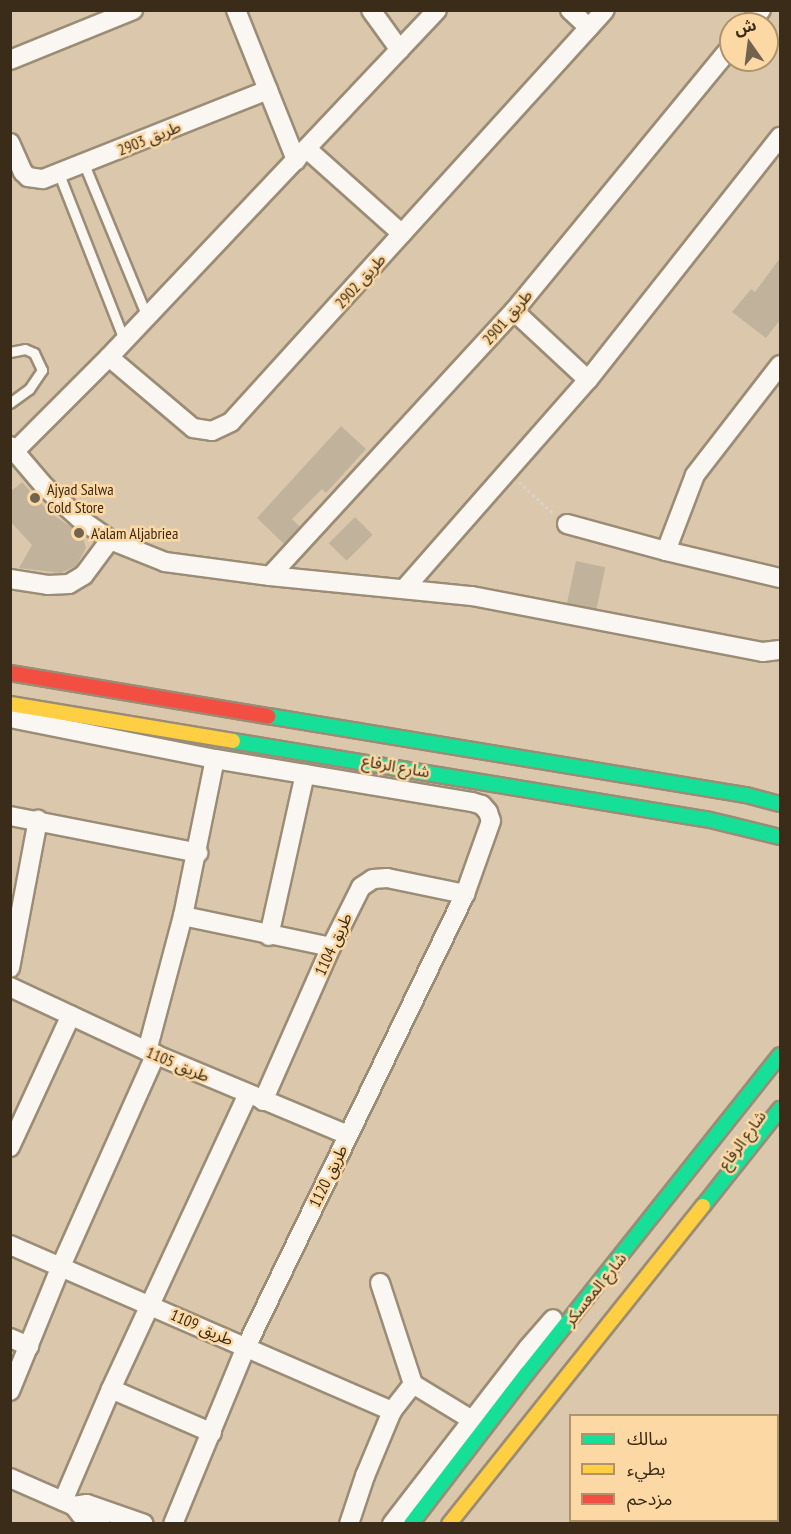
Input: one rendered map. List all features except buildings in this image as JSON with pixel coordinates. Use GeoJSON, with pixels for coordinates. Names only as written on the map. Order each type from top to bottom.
{"type":"FeatureCollection","features":[{"type":"Feature","properties":{"kind":"main road","name":"شارع الرفاع"},"geometry":{"type":"LineString","coordinates":[[10,673],[746,795],[780,804]]}},
{"type":"Feature","properties":{"kind":"main road","name":"شارع الرفاع"},"geometry":{"type":"LineString","coordinates":[[10,704],[695,817],[780,837]]}},
{"type":"Feature","properties":{"kind":"main road"},"geometry":{"type":"LineString","coordinates":[[746,795],[780,794]]}},
{"type":"Feature","properties":{"kind":"main road"},"geometry":{"type":"LineString","coordinates":[[757,831],[780,842]]}},
{"type":"Feature","properties":{"kind":"main road","name":"شارع المعسكر"},"geometry":{"type":"LineString","coordinates":[[411,1524],[527,1373],[780,1055]]}},
{"type":"Feature","properties":{"kind":"main road","name":"شارع الرفاع"},"geometry":{"type":"LineString","coordinates":[[710,1195],[723,1162],[777,1102]]}},
{"type":"Feature","properties":{"kind":"main road","name":"شارع المعسكر"},"geometry":{"type":"LineString","coordinates":[[449,1524],[710,1195]]}},
{"type":"Feature","properties":{"kind":"street"},"geometry":{"type":"LineString","coordinates":[[10,60],[133,10]]}},
{"type":"Feature","properties":{"kind":"street"},"geometry":{"type":"LineString","coordinates":[[236,10],[268,90],[302,155],[402,234]]}},
{"type":"Feature","properties":{"kind":"street"},"geometry":{"type":"LineString","coordinates":[[371,10],[400,50]]}},
{"type":"Feature","properties":{"kind":"street"},"geometry":{"type":"LineString","coordinates":[[437,10],[109,357],[13,448],[61,503],[110,540],[165,562],[270,576],[472,596],[763,652],[780,650]]}},
{"type":"Feature","properties":{"kind":"street"},"geometry":{"type":"LineString","coordinates":[[570,10],[589,28]]}},
{"type":"Feature","properties":{"kind":"street","name":"طريق 2902"},"geometry":{"type":"LineString","coordinates":[[109,357],[193,428],[212,431],[231,422],[606,10]]}},
{"type":"Feature","properties":{"kind":"street","name":"طريق 2901"},"geometry":{"type":"LineString","coordinates":[[270,576],[514,310],[719,62]]}},
{"type":"Feature","properties":{"kind":"street","name":"طريق 2903"},"geometry":{"type":"LineString","coordinates":[[10,143],[20,166],[28,177],[43,179],[268,90]]}},
{"type":"Feature","properties":{"kind":"street"},"geometry":{"type":"LineString","coordinates":[[405,588],[509,473],[588,380],[778,146]]}},
{"type":"Feature","properties":{"kind":"street"},"geometry":{"type":"LineString","coordinates":[[514,310],[588,380]]}},
{"type":"Feature","properties":{"kind":"street"},"geometry":{"type":"LineString","coordinates":[[666,551],[695,475],[780,364]]}},
{"type":"Feature","properties":{"kind":"street"},"geometry":{"type":"LineString","coordinates":[[567,524],[666,551],[780,578]]}},
{"type":"Feature","properties":{"kind":"street"},"geometry":{"type":"LineString","coordinates":[[10,579],[48,585],[69,584],[84,575],[110,540]]}},
{"type":"Feature","properties":{"kind":"street"},"geometry":{"type":"LineString","coordinates":[[10,718],[215,759],[304,774],[270,936]]}},
{"type":"Feature","properties":{"kind":"street"},"geometry":{"type":"LineString","coordinates":[[10,1391],[151,1053],[198,853],[215,759]]}},
{"type":"Feature","properties":{"kind":"street","name":"طريق 1120"},"geometry":{"type":"LineString","coordinates":[[173,1524],[246,1347],[465,894],[491,821],[488,812],[472,802],[304,774]]}},
{"type":"Feature","properties":{"kind":"street"},"geometry":{"type":"LineString","coordinates":[[10,816],[198,853]]}},
{"type":"Feature","properties":{"kind":"street"},"geometry":{"type":"LineString","coordinates":[[10,968],[38,820]]}},
{"type":"Feature","properties":{"kind":"street","name":"طريق 1104"},"geometry":{"type":"LineString","coordinates":[[68,1503],[111,1389],[150,1304],[361,887],[373,879],[387,878],[465,894]]}},
{"type":"Feature","properties":{"kind":"street"},"geometry":{"type":"LineString","coordinates":[[183,916],[331,947]]}},
{"type":"Feature","properties":{"kind":"street","name":"طريق 1105"},"geometry":{"type":"LineString","coordinates":[[10,987],[151,1053],[348,1135]]}},
{"type":"Feature","properties":{"kind":"street"},"geometry":{"type":"LineString","coordinates":[[10,1147],[71,1015]]}},
{"type":"Feature","properties":{"kind":"street","name":"طريق 1109"},"geometry":{"type":"LineString","coordinates":[[10,1245],[392,1411]]}},
{"type":"Feature","properties":{"kind":"street"},"geometry":{"type":"LineString","coordinates":[[392,1524],[549,1323],[627,1250]]}},
{"type":"Feature","properties":{"kind":"street"},"geometry":{"type":"LineString","coordinates":[[380,1283],[413,1384],[472,1420]]}},
{"type":"Feature","properties":{"kind":"street"},"geometry":{"type":"LineString","coordinates":[[10,1338],[29,1346]]}},
{"type":"Feature","properties":{"kind":"street"},"geometry":{"type":"LineString","coordinates":[[349,1524],[364,1476],[392,1411],[413,1384]]}},
{"type":"Feature","properties":{"kind":"street"},"geometry":{"type":"LineString","coordinates":[[111,1389],[212,1433]]}},
{"type":"Feature","properties":{"kind":"street"},"geometry":{"type":"LineString","coordinates":[[10,1478],[68,1503],[81,1515],[101,1524]]}},
{"type":"Feature","properties":{"kind":"street"},"geometry":{"type":"LineString","coordinates":[[68,1503],[87,1504],[144,1524]]}},
{"type":"Feature","properties":{"kind":"lane"},"geometry":{"type":"LineString","coordinates":[[84,164],[147,317]]}},
{"type":"Feature","properties":{"kind":"lane"},"geometry":{"type":"LineString","coordinates":[[59,174],[124,340]]}},
{"type":"Feature","properties":{"kind":"lane"},"geometry":{"type":"LineString","coordinates":[[10,352],[25,349],[34,353],[42,370],[29,389],[10,403]]}},
{"type":"Feature","properties":{"kind":"path"},"geometry":{"type":"LineString","coordinates":[[509,473],[567,524]]}},
{"type":"Feature","properties":{"kind":"traffic: fast"},"geometry":{"type":"LineString","coordinates":[[268,716],[746,795],[780,804]]}},
{"type":"Feature","properties":{"kind":"traffic: fast"},"geometry":{"type":"LineString","coordinates":[[233,741],[706,819],[780,837]]}},
{"type":"Feature","properties":{"kind":"traffic: fast"},"geometry":{"type":"LineString","coordinates":[[411,1524],[527,1373],[780,1055]]}},
{"type":"Feature","properties":{"kind":"traffic: fast"},"geometry":{"type":"LineString","coordinates":[[703,1206],[780,1109]]}},
{"type":"Feature","properties":{"kind":"traffic: slow"},"geometry":{"type":"LineString","coordinates":[[10,704],[233,741]]}},
{"type":"Feature","properties":{"kind":"traffic: slow"},"geometry":{"type":"LineString","coordinates":[[449,1524],[703,1206]]}},
{"type":"Feature","properties":{"kind":"traffic: jam"},"geometry":{"type":"LineString","coordinates":[[10,673],[268,716]]}},
{"type":"Feature","properties":{"kind":"place","name":"Ajyad Salwa Cold Store"},"geometry":{"type":"Point","coordinates":[35,498]}},
{"type":"Feature","properties":{"kind":"place","name":"A'alam Aljabriea"},"geometry":{"type":"Point","coordinates":[79,533]}}]}
